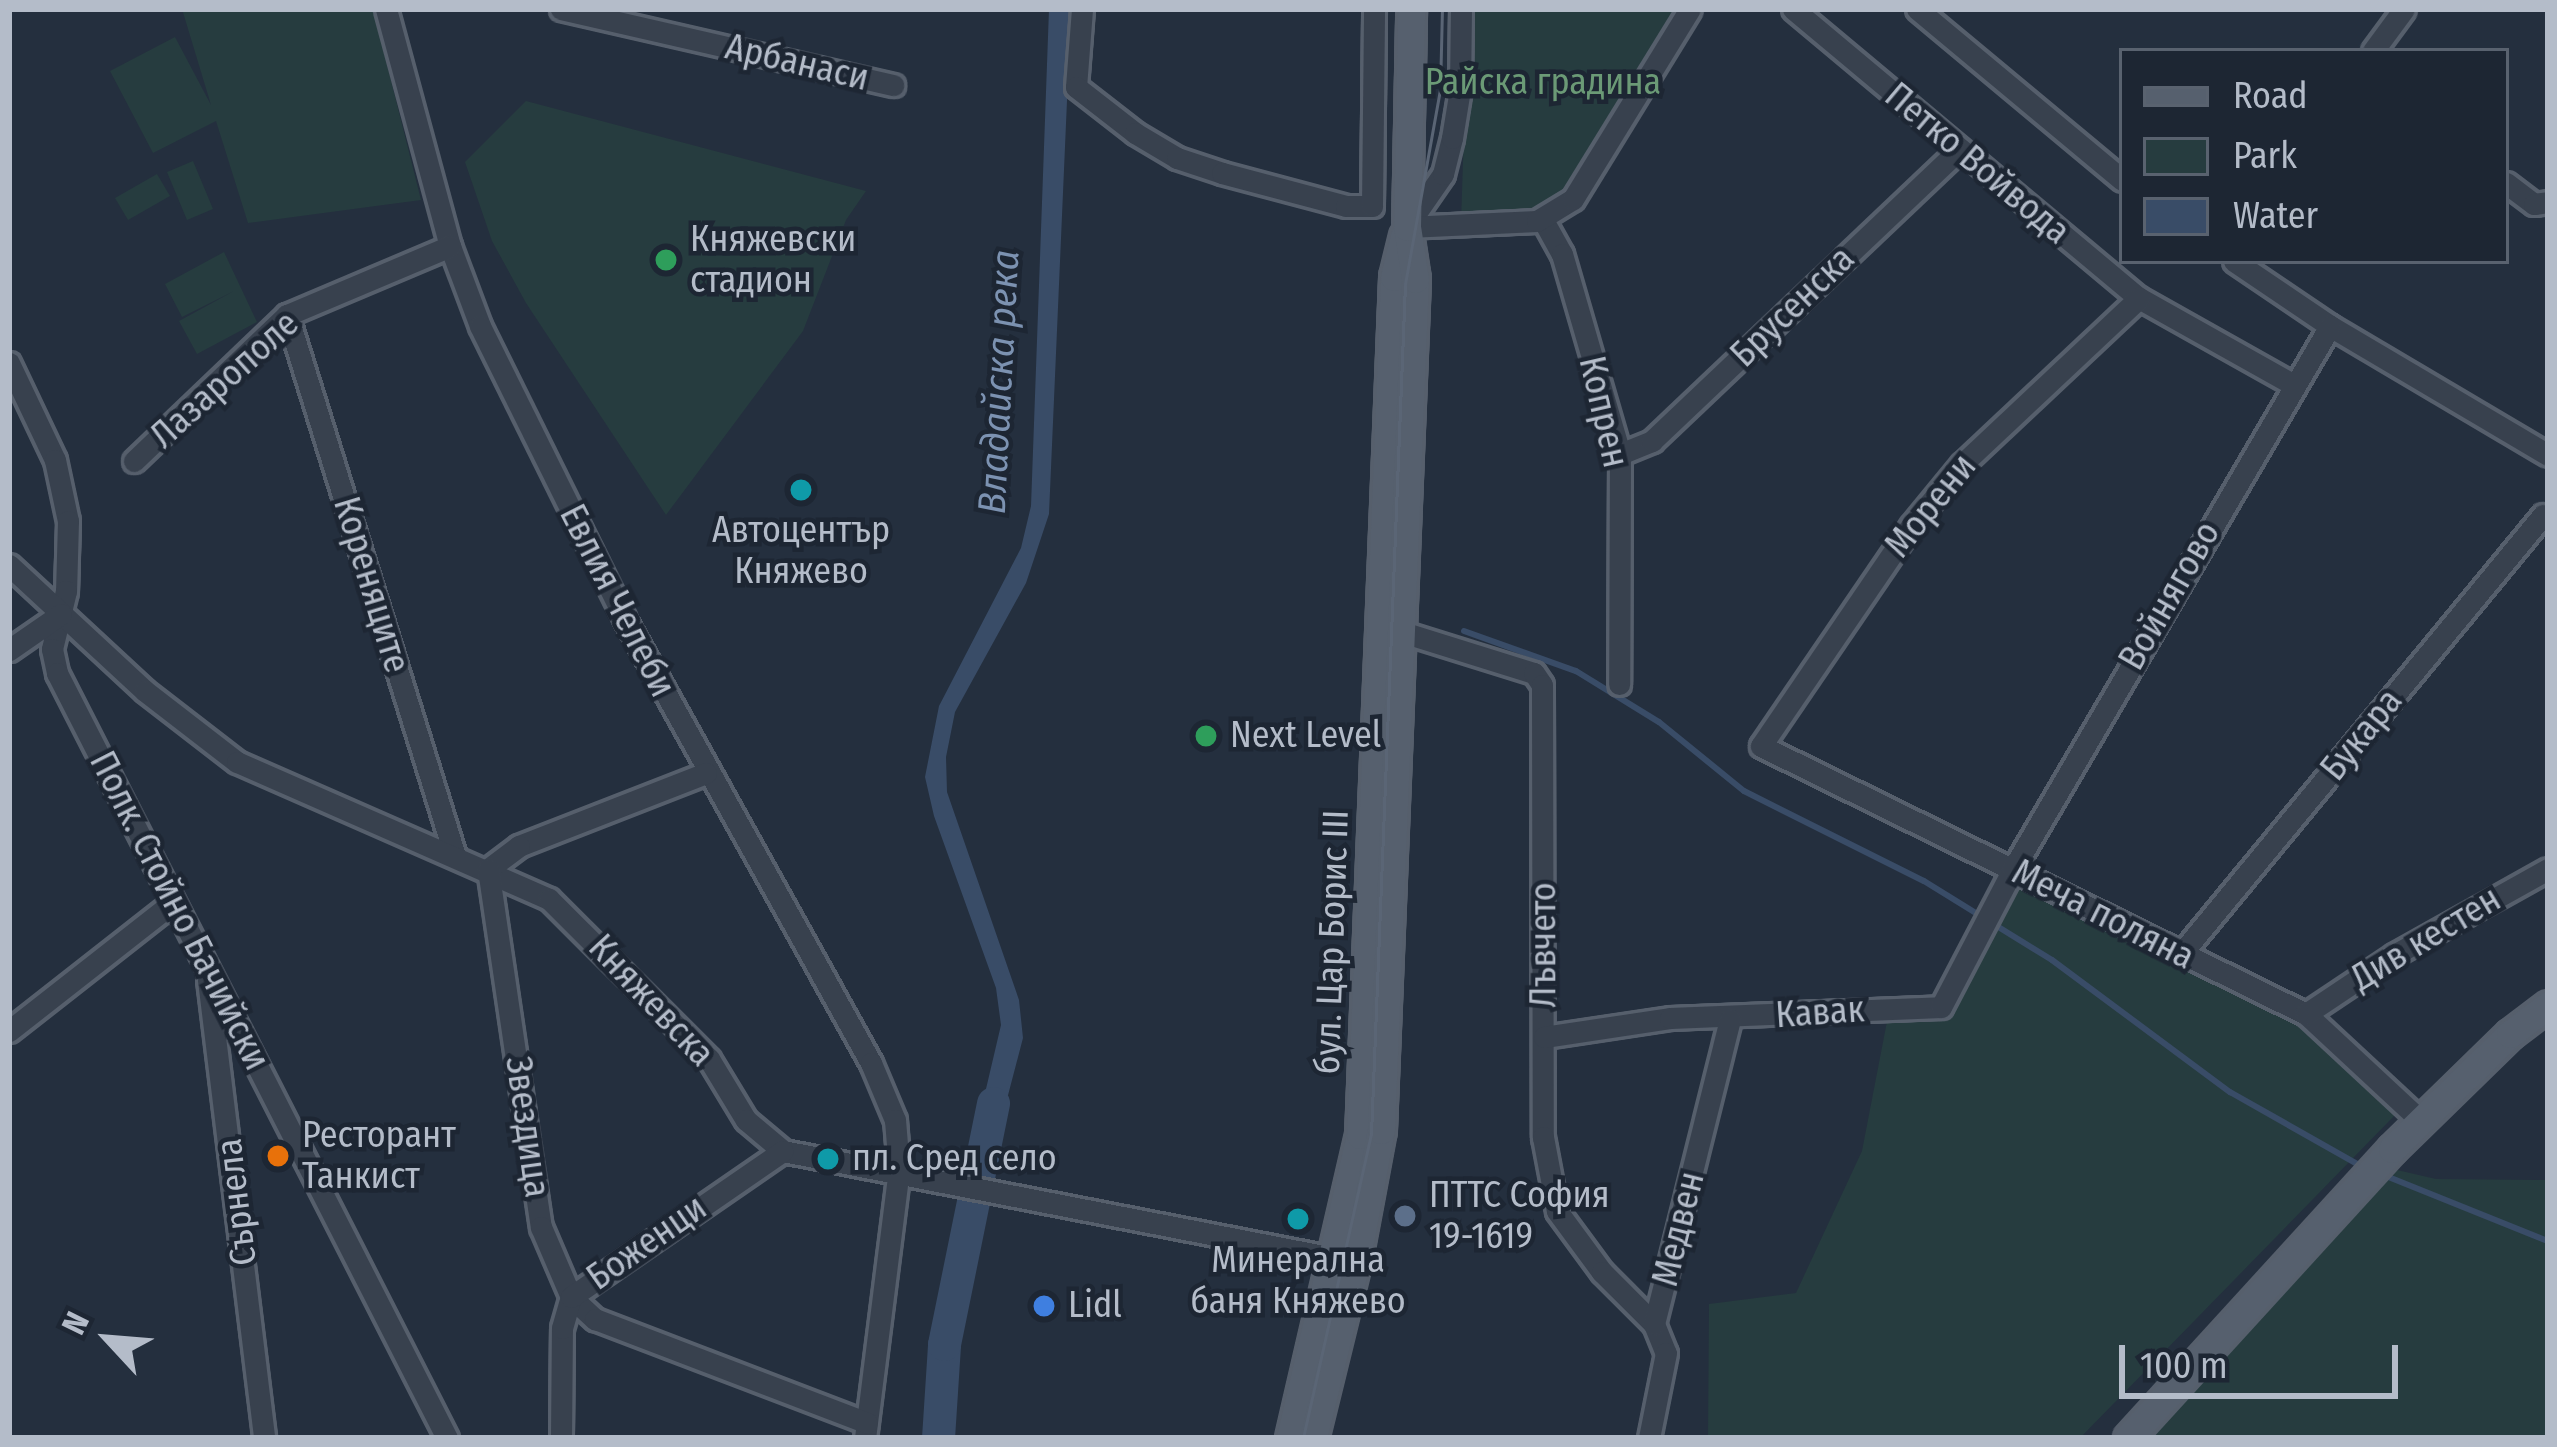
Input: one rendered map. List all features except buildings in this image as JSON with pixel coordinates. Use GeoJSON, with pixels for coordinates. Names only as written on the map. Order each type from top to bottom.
{"type":"FeatureCollection","features":[{"type":"Feature","properties":{"kind":"main road","name":"бул. Цар Борис III"},"geometry":{"type":"LineString","coordinates":[[1290,1438],[1381,1130],[1415,279],[1407,226],[1411,9]]}},
{"type":"Feature","properties":{"kind":"main road","name":"бул. Цар Борис III"},"geometry":{"type":"LineString","coordinates":[[1313,1438],[1346,1260],[1360,1135],[1394,277],[1407,226]]}},
{"type":"Feature","properties":{"kind":"main road"},"geometry":{"type":"LineString","coordinates":[[2128,1438],[2420,1120],[2548,1005]]}},
{"type":"Feature","properties":{"kind":"street","name":"Евлия Челеби"},"geometry":{"type":"LineString","coordinates":[[386,9],[450,246],[480,326],[706,773],[871,1063],[895,1120],[899,1169],[866,1430]]}},
{"type":"Feature","properties":{"kind":"street","name":"Арбанаси"},"geometry":{"type":"LineString","coordinates":[[561,9],[892,86]]}},
{"type":"Feature","properties":{"kind":"street"},"geometry":{"type":"LineString","coordinates":[[1082,9],[1076,87],[1177,158],[1346,206],[1372,206],[1407,226],[1544,220],[1573,199],[1690,9]]}},
{"type":"Feature","properties":{"kind":"street"},"geometry":{"type":"LineString","coordinates":[[1372,206],[1374,9]]}},
{"type":"Feature","properties":{"kind":"street","name":"бул. Цар Борис III"},"geometry":{"type":"LineString","coordinates":[[1407,226],[1443,174],[1449,150],[1460,89],[1461,9]]}},
{"type":"Feature","properties":{"kind":"street","name":"Петко Войвода"},"geometry":{"type":"LineString","coordinates":[[1793,9],[2139,298],[2292,384]]}},
{"type":"Feature","properties":{"kind":"street"},"geometry":{"type":"LineString","coordinates":[[1916,9],[2119,178]]}},
{"type":"Feature","properties":{"kind":"street"},"geometry":{"type":"LineString","coordinates":[[2375,48],[2404,9]]}},
{"type":"Feature","properties":{"kind":"street","name":"Брусенска"},"geometry":{"type":"LineString","coordinates":[[1620,454],[1652,442],[1959,150]]}},
{"type":"Feature","properties":{"kind":"street"},"geometry":{"type":"LineString","coordinates":[[2509,185],[2541,203]]}},
{"type":"Feature","properties":{"kind":"street","name":"Копрен"},"geometry":{"type":"LineString","coordinates":[[1544,220],[1562,254],[1620,454],[1619,684]]}},
{"type":"Feature","properties":{"kind":"street","name":"Лазарополе"},"geometry":{"type":"LineString","coordinates":[[134,461],[287,315],[450,246]]}},
{"type":"Feature","properties":{"kind":"street"},"geometry":{"type":"LineString","coordinates":[[2238,264],[2330,326],[2548,455]]}},
{"type":"Feature","properties":{"kind":"street","name":"Морени"},"geometry":{"type":"LineString","coordinates":[[1761,746],[1911,526],[1962,464],[2139,298]]}},
{"type":"Feature","properties":{"kind":"street","name":"Кореняците"},"geometry":{"type":"LineString","coordinates":[[287,315],[455,856]]}},
{"type":"Feature","properties":{"kind":"street","name":"Войнягово"},"geometry":{"type":"LineString","coordinates":[[2013,869],[2330,326]]}},
{"type":"Feature","properties":{"kind":"street","name":"Полк. Стойно Бачийски"},"geometry":{"type":"LineString","coordinates":[[9,363],[55,460],[68,521],[61,614],[52,649],[57,673],[447,1438]]}},
{"type":"Feature","properties":{"kind":"street","name":"Букара"},"geometry":{"type":"LineString","coordinates":[[2181,955],[2543,515]]}},
{"type":"Feature","properties":{"kind":"street","name":"Княжевска"},"geometry":{"type":"LineString","coordinates":[[9,566],[145,691],[237,762],[488,869],[538,892],[574,917],[709,1059],[758,1135],[783,1151]]}},
{"type":"Feature","properties":{"kind":"street"},"geometry":{"type":"LineString","coordinates":[[9,650],[61,614]]}},
{"type":"Feature","properties":{"kind":"street","name":"Лъвчето"},"geometry":{"type":"LineString","coordinates":[[1399,632],[1534,673],[1542,685],[1543,1137],[1557,1211],[1602,1272],[1654,1324]]}},
{"type":"Feature","properties":{"kind":"street","name":"Меча поляна"},"geometry":{"type":"LineString","coordinates":[[1761,746],[2306,1014],[2420,1120]]}},
{"type":"Feature","properties":{"kind":"street"},"geometry":{"type":"LineString","coordinates":[[488,869],[519,846],[706,773]]}},
{"type":"Feature","properties":{"kind":"street","name":"Звездица"},"geometry":{"type":"LineString","coordinates":[[488,869],[542,1227],[571,1297]]}},
{"type":"Feature","properties":{"kind":"street","name":"Кавак"},"geometry":{"type":"LineString","coordinates":[[1544,1037],[1670,1018],[1941,1007],[2013,869]]}},
{"type":"Feature","properties":{"kind":"street","name":"Див кестен"},"geometry":{"type":"LineString","coordinates":[[2306,1014],[2411,945],[2548,869]]}},
{"type":"Feature","properties":{"kind":"street"},"geometry":{"type":"LineString","coordinates":[[9,1031],[172,903]]}},
{"type":"Feature","properties":{"kind":"street","name":"Сърнела"},"geometry":{"type":"LineString","coordinates":[[207,967],[264,1438]]}},
{"type":"Feature","properties":{"kind":"street","name":"Медвен"},"geometry":{"type":"LineString","coordinates":[[1649,1438],[1666,1353],[1654,1324],[1730,1019]]}},
{"type":"Feature","properties":{"kind":"street"},"geometry":{"type":"LineString","coordinates":[[783,1151],[899,1169],[1346,1260]]}},
{"type":"Feature","properties":{"kind":"street","name":"Боженци"},"geometry":{"type":"LineString","coordinates":[[561,1438],[562,1328],[571,1297],[783,1151]]}},
{"type":"Feature","properties":{"kind":"street"},"geometry":{"type":"LineString","coordinates":[[571,1297],[595,1319],[866,1430]]}},
{"type":"Feature","properties":{"kind":"green space"},"geometry":{"type":"Polygon","coordinates":[[[182,9],[373,9],[421,200],[248,223],[216,121],[153,153],[110,71],[175,37],[211,105],[182,9]]]}},
{"type":"Feature","properties":{"kind":"green space","name":"Райска градина"},"geometry":{"type":"Polygon","coordinates":[[[1468,9],[1676,9],[1561,202],[1544,211],[1461,222],[1468,9]]]}},
{"type":"Feature","properties":{"kind":"green space"},"geometry":{"type":"Polygon","coordinates":[[[526,101],[866,191],[846,220],[803,331],[666,515],[526,303],[492,241],[465,162],[526,101]]]}},
{"type":"Feature","properties":{"kind":"green space"},"geometry":{"type":"Polygon","coordinates":[[[193,161],[213,209],[187,220],[167,172],[193,161]]]}},
{"type":"Feature","properties":{"kind":"green space"},"geometry":{"type":"Polygon","coordinates":[[[157,174],[170,196],[128,220],[115,198],[157,174]]]}},
{"type":"Feature","properties":{"kind":"green space"},"geometry":{"type":"Polygon","coordinates":[[[224,252],[257,322],[197,354],[179,321],[234,291],[182,317],[165,284],[224,252]]]}},
{"type":"Feature","properties":{"kind":"green space"},"geometry":{"type":"Polygon","coordinates":[[[2017,885],[2300,1025],[2395,1115],[2080,1438],[1708,1438],[1709,1304],[1796,1293],[1862,1151],[1889,1011],[1948,1008],[2017,885]]]}},
{"type":"Feature","properties":{"kind":"green space"},"geometry":{"type":"Polygon","coordinates":[[[2384,1167],[2436,1179],[2548,1180],[2548,1438],[2128,1438],[2384,1167]]]}},
{"type":"Feature","properties":{"kind":"water"},"geometry":{"type":"Polygon","coordinates":[[[1049,9],[1071,9],[1049,514],[1026,583],[955,712],[946,757],[947,792],[1019,1000],[1023,1038],[995,1145],[974,1140],[1001,1025],[996,988],[934,816],[925,777],[939,706],[1021,548],[1031,506],[1049,9]]]}},
{"type":"Feature","properties":{"kind":"waterway"},"geometry":{"type":"LineString","coordinates":[[1464,631],[1576,671],[1659,722],[1744,791],[1924,881],[2052,960],[2230,1092],[2361,1166]]}},
{"type":"Feature","properties":{"kind":"waterway","name":"Владайска река"},"geometry":{"type":"LineString","coordinates":[[938,1438],[944,1344],[993,1103]]}},
{"type":"Feature","properties":{"kind":"waterway"},"geometry":{"type":"LineString","coordinates":[[2386,1176],[2548,1241]]}},
{"type":"Feature","properties":{"kind":"tram line"},"geometry":{"type":"LineString","coordinates":[[1303,1438],[1371,1134],[1405,284],[1440,90],[1442,9]]}},
{"type":"Feature","properties":{"kind":"place","name":"Княжевски стадион"},"geometry":{"type":"Point","coordinates":[666,260]}},
{"type":"Feature","properties":{"kind":"place","name":"Автоцентър Княжево"},"geometry":{"type":"Point","coordinates":[801,490]}},
{"type":"Feature","properties":{"kind":"place","name":"Next Level"},"geometry":{"type":"Point","coordinates":[1206,736]}},
{"type":"Feature","properties":{"kind":"place","name":"Ресторант Танкист"},"geometry":{"type":"Point","coordinates":[278,1156]}},
{"type":"Feature","properties":{"kind":"place","name":"пл. Сред село"},"geometry":{"type":"Point","coordinates":[828,1159]}},
{"type":"Feature","properties":{"kind":"place","name":"ПТТС София 19-1619"},"geometry":{"type":"Point","coordinates":[1405,1216]}},
{"type":"Feature","properties":{"kind":"place","name":"Минерална баня Княжево"},"geometry":{"type":"Point","coordinates":[1298,1219]}},
{"type":"Feature","properties":{"kind":"place","name":"Lidl"},"geometry":{"type":"Point","coordinates":[1044,1306]}}]}
